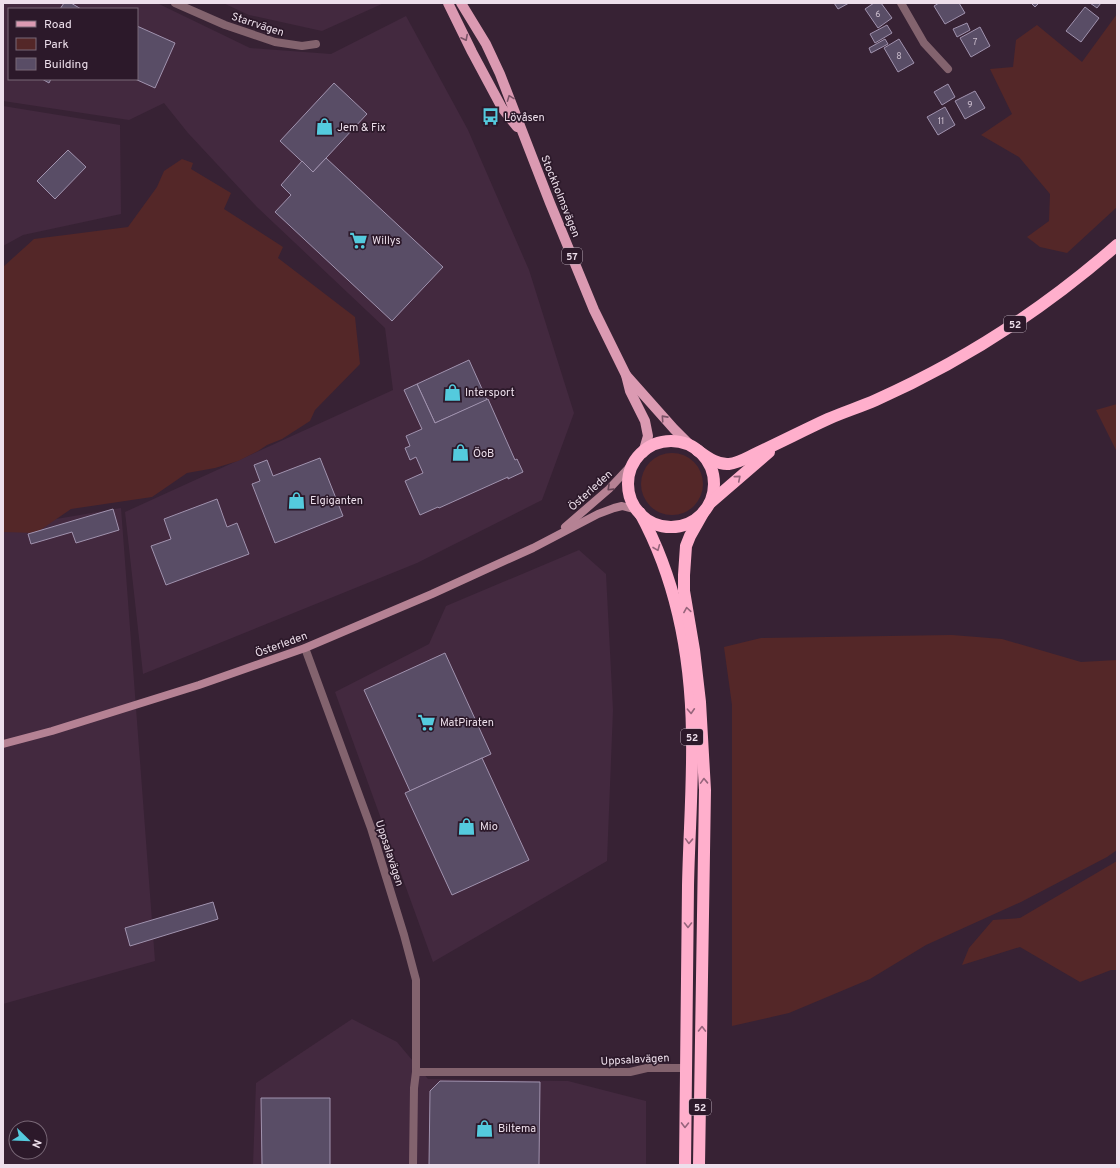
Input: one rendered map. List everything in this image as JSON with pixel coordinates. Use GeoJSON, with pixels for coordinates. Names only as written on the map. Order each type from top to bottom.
{"type":"FeatureCollection","features":[{"type":"Feature","properties":{"kind":"highway","name":"52"},"geometry":{"type":"LineString","coordinates":[[685,1165],[688,886],[692,733],[690,687],[684,642],[674,595],[653,537],[631,500],[628,483],[632,466],[640,456],[650,448],[664,442],[677,442],[694,448],[713,461],[722,464],[740,461],[779,444],[829,419],[876,400],[933,372],[982,345],[1017,323],[1098,262],[1117,245]]}},
{"type":"Feature","properties":{"kind":"highway","name":"52"},"geometry":{"type":"LineString","coordinates":[[639,512],[652,522],[666,527],[688,524],[695,520],[706,508],[779,444]]}},
{"type":"Feature","properties":{"kind":"highway","name":"52"},"geometry":{"type":"LineString","coordinates":[[694,448],[704,457],[712,471],[714,488],[706,508],[686,546],[684,575],[684,591],[698,687],[704,759],[705,820],[700,1165]]}},
{"type":"Feature","properties":{"kind":"highway"},"geometry":{"type":"LineString","coordinates":[[686,1068],[701,1068]]}},
{"type":"Feature","properties":{"kind":"main road","name":"Stockholmsvägen"},"geometry":{"type":"LineString","coordinates":[[448,3],[502,108],[524,134]]}},
{"type":"Feature","properties":{"kind":"main road","name":"Stockholmsvägen"},"geometry":{"type":"LineString","coordinates":[[461,3],[486,44],[500,74],[594,310],[626,375],[630,391],[645,421],[648,436],[640,456]]}},
{"type":"Feature","properties":{"kind":"main road","name":"Stockholmsvägen"},"geometry":{"type":"LineString","coordinates":[[626,375],[674,429],[694,448]]}},
{"type":"Feature","properties":{"kind":"street","name":"Starrvägen"},"geometry":{"type":"LineString","coordinates":[[175,3],[219,23],[275,42],[302,46],[316,44]]}},
{"type":"Feature","properties":{"kind":"street"},"geometry":{"type":"LineString","coordinates":[[901,3],[924,43],[948,69]]}},
{"type":"Feature","properties":{"kind":"street","name":"Österleden"},"geometry":{"type":"LineString","coordinates":[[555,535],[609,489],[640,456]]}},
{"type":"Feature","properties":{"kind":"street","name":"Österleden"},"geometry":{"type":"LineString","coordinates":[[3,744],[52,731],[200,685],[305,648],[439,591],[533,548],[555,535],[614,508],[626,507],[639,512]]}},
{"type":"Feature","properties":{"kind":"street","name":"Uppsalavägen"},"geometry":{"type":"LineString","coordinates":[[305,648],[371,828],[404,935],[416,980],[416,1072],[414,1088],[413,1165]]}},
{"type":"Feature","properties":{"kind":"street","name":"Uppsalavägen"},"geometry":{"type":"LineString","coordinates":[[416,1072],[630,1072],[647,1068],[686,1068]]}},
{"type":"Feature","properties":{"kind":"shaded area"},"geometry":{"type":"Polygon","coordinates":[[[3,3],[157,3],[250,48],[331,54],[406,16],[468,130],[529,270],[574,413],[542,500],[417,563],[143,674],[125,512],[393,390],[385,328],[257,207],[188,133],[164,103],[129,120],[3,101],[3,3]]]}},
{"type":"Feature","properties":{"kind":"shaded area"},"geometry":{"type":"Polygon","coordinates":[[[223,3],[384,3],[322,31],[249,15],[223,3]]]}},
{"type":"Feature","properties":{"kind":"shaded area"},"geometry":{"type":"Polygon","coordinates":[[[3,106],[120,125],[121,214],[23,235],[3,246],[3,106]]]}},
{"type":"Feature","properties":{"kind":"shaded area"},"geometry":{"type":"Polygon","coordinates":[[[121,508],[155,961],[3,1004],[3,528],[121,508]]]}},
{"type":"Feature","properties":{"kind":"shaded area"},"geometry":{"type":"Polygon","coordinates":[[[579,550],[606,574],[613,710],[607,861],[433,962],[335,692],[429,644],[446,606],[579,550]]]}},
{"type":"Feature","properties":{"kind":"shaded area"},"geometry":{"type":"Polygon","coordinates":[[[352,1019],[397,1042],[428,1079],[568,1081],[646,1101],[646,1165],[253,1165],[256,1083],[352,1019]]]}},
{"type":"Feature","properties":{"kind":"green space"},"geometry":{"type":"Polygon","coordinates":[[[1117,14],[1117,207],[1067,253],[1040,247],[1027,237],[1049,221],[1050,194],[1019,157],[981,135],[1012,114],[990,69],[1013,67],[1016,40],[1037,25],[1082,62],[1117,14]]]}},
{"type":"Feature","properties":{"kind":"green space"},"geometry":{"type":"Polygon","coordinates":[[[182,159],[193,163],[191,169],[231,193],[224,209],[283,247],[278,258],[355,317],[360,364],[315,410],[310,421],[282,439],[267,445],[238,461],[215,468],[187,473],[152,497],[71,509],[36,533],[3,532],[3,267],[34,239],[128,227],[157,187],[164,171],[182,159]]]}},
{"type":"Feature","properties":{"kind":"green space"},"geometry":{"type":"Polygon","coordinates":[[[1117,404],[1117,452],[1096,410],[1117,404]]]}},
{"type":"Feature","properties":{"kind":"green space"},"geometry":{"type":"Polygon","coordinates":[[[672,453],[684,456],[694,462],[700,472],[703,484],[700,496],[694,506],[684,512],[672,515],[660,512],[650,506],[644,496],[641,484],[644,472],[650,462],[660,456],[672,453]]]}},
{"type":"Feature","properties":{"kind":"green space"},"geometry":{"type":"Polygon","coordinates":[[[952,635],[1002,639],[1081,662],[1117,660],[1117,850],[1107,857],[1021,902],[926,945],[870,979],[789,1013],[732,1026],[732,705],[724,647],[761,638],[952,635]]]}},
{"type":"Feature","properties":{"kind":"green space"},"geometry":{"type":"Polygon","coordinates":[[[1117,861],[1117,970],[1111,970],[1080,982],[1020,947],[962,965],[969,948],[993,920],[1020,918],[1117,861]]]}},
{"type":"Feature","properties":{"kind":"building"},"geometry":{"type":"Polygon","coordinates":[[[64,3],[71,3],[79,8],[61,8],[64,3]]]}},
{"type":"Feature","properties":{"kind":"building"},"geometry":{"type":"Polygon","coordinates":[[[834,3],[849,3],[838,9],[834,3]]]}},
{"type":"Feature","properties":{"kind":"building"},"geometry":{"type":"Polygon","coordinates":[[[874,3],[881,3],[892,18],[878,28],[865,9],[874,3]]]}},
{"type":"Feature","properties":{"kind":"building"},"geometry":{"type":"Polygon","coordinates":[[[939,3],[959,3],[965,13],[945,24],[934,6],[939,3]]]}},
{"type":"Feature","properties":{"kind":"building"},"geometry":{"type":"Polygon","coordinates":[[[1031,3],[1039,3],[1035,7],[1031,3]]]}},
{"type":"Feature","properties":{"kind":"building"},"geometry":{"type":"Polygon","coordinates":[[[1090,3],[1101,3],[1097,8],[1090,3]]]}},
{"type":"Feature","properties":{"kind":"building"},"geometry":{"type":"Polygon","coordinates":[[[1085,7],[1099,18],[1081,42],[1066,31],[1085,7]]]}},
{"type":"Feature","properties":{"kind":"building"},"geometry":{"type":"Polygon","coordinates":[[[967,23],[970,30],[957,37],[953,29],[967,23]]]}},
{"type":"Feature","properties":{"kind":"building"},"geometry":{"type":"Polygon","coordinates":[[[887,25],[892,33],[875,43],[870,34],[887,25]]]}},
{"type":"Feature","properties":{"kind":"building"},"geometry":{"type":"Polygon","coordinates":[[[138,26],[175,43],[155,88],[137,80],[138,26]]]}},
{"type":"Feature","properties":{"kind":"building"},"geometry":{"type":"Polygon","coordinates":[[[980,27],[990,46],[971,57],[960,38],[980,27]]]}},
{"type":"Feature","properties":{"kind":"building"},"geometry":{"type":"Polygon","coordinates":[[[885,39],[888,44],[871,53],[869,48],[885,39]]]}},
{"type":"Feature","properties":{"kind":"building"},"geometry":{"type":"Polygon","coordinates":[[[899,39],[914,63],[898,72],[884,48],[899,39]]]}},
{"type":"Feature","properties":{"kind":"building"},"geometry":{"type":"Polygon","coordinates":[[[44,80],[50,80],[49,83],[44,80]]]}},
{"type":"Feature","properties":{"kind":"building","name":"Jem & Fix"},"geometry":{"type":"Polygon","coordinates":[[[334,83],[367,114],[313,172],[280,141],[334,83]]]}},
{"type":"Feature","properties":{"kind":"building"},"geometry":{"type":"Polygon","coordinates":[[[948,84],[955,97],[942,105],[934,92],[948,84]]]}},
{"type":"Feature","properties":{"kind":"building"},"geometry":{"type":"Polygon","coordinates":[[[975,91],[985,108],[965,119],[955,101],[975,91]]]}},
{"type":"Feature","properties":{"kind":"building"},"geometry":{"type":"Polygon","coordinates":[[[945,107],[955,125],[938,135],[927,117],[945,107]]]}},
{"type":"Feature","properties":{"kind":"building"},"geometry":{"type":"Polygon","coordinates":[[[68,150],[86,167],[55,199],[37,181],[68,150]]]}},
{"type":"Feature","properties":{"kind":"building","name":"Willys"},"geometry":{"type":"Polygon","coordinates":[[[326,158],[443,267],[392,321],[275,212],[291,195],[281,185],[302,161],[313,172],[326,158]]]}},
{"type":"Feature","properties":{"kind":"building","name":"Intersport"},"geometry":{"type":"Polygon","coordinates":[[[469,360],[487,400],[435,423],[417,384],[469,360]]]}},
{"type":"Feature","properties":{"kind":"building","name":"ÖoB"},"geometry":{"type":"Polygon","coordinates":[[[417,384],[435,423],[488,399],[515,460],[517,459],[523,472],[420,515],[405,481],[423,473],[416,457],[410,460],[405,448],[410,446],[406,436],[422,429],[404,390],[417,384]]]}},
{"type":"Feature","properties":{"kind":"building","name":"Elgiganten"},"geometry":{"type":"Polygon","coordinates":[[[320,458],[343,516],[275,543],[252,484],[260,481],[254,465],[267,460],[273,476],[320,458]]]}},
{"type":"Feature","properties":{"kind":"building"},"geometry":{"type":"Polygon","coordinates":[[[217,499],[227,527],[237,523],[249,554],[166,585],[151,546],[171,539],[164,519],[217,499]]]}},
{"type":"Feature","properties":{"kind":"building"},"geometry":{"type":"Polygon","coordinates":[[[113,509],[119,530],[76,543],[72,532],[31,544],[28,534],[113,509]]]}},
{"type":"Feature","properties":{"kind":"building","name":"MatPiraten"},"geometry":{"type":"Polygon","coordinates":[[[445,653],[491,754],[410,791],[364,690],[445,653]]]}},
{"type":"Feature","properties":{"kind":"building","name":"Mio"},"geometry":{"type":"Polygon","coordinates":[[[482,758],[529,860],[452,895],[405,793],[482,758]]]}},
{"type":"Feature","properties":{"kind":"building"},"geometry":{"type":"Polygon","coordinates":[[[213,902],[218,919],[130,946],[125,928],[213,902]]]}},
{"type":"Feature","properties":{"kind":"building","name":"Biltema"},"geometry":{"type":"Polygon","coordinates":[[[440,1081],[540,1082],[539,1165],[429,1165],[430,1091],[440,1081]]]}},
{"type":"Feature","properties":{"kind":"building"},"geometry":{"type":"Polygon","coordinates":[[[261,1098],[330,1098],[330,1165],[262,1165],[261,1098]]]}},
{"type":"Feature","properties":{"kind":"place","name":"Lövåsen"},"geometry":{"type":"Point","coordinates":[491,117]}},
{"type":"Feature","properties":{"kind":"place","name":"Jem & Fix"},"geometry":{"type":"Point","coordinates":[324,127]}},
{"type":"Feature","properties":{"kind":"place","name":"Willys"},"geometry":{"type":"Point","coordinates":[359,240]}},
{"type":"Feature","properties":{"kind":"place","name":"Intersport"},"geometry":{"type":"Point","coordinates":[452,392]}},
{"type":"Feature","properties":{"kind":"place","name":"ÖoB"},"geometry":{"type":"Point","coordinates":[460,453]}},
{"type":"Feature","properties":{"kind":"place","name":"Elgiganten"},"geometry":{"type":"Point","coordinates":[297,500]}},
{"type":"Feature","properties":{"kind":"place","name":"MatPiraten"},"geometry":{"type":"Point","coordinates":[427,722]}},
{"type":"Feature","properties":{"kind":"place","name":"Mio"},"geometry":{"type":"Point","coordinates":[467,826]}},
{"type":"Feature","properties":{"kind":"place","name":"Biltema"},"geometry":{"type":"Point","coordinates":[485,1128]}}]}
